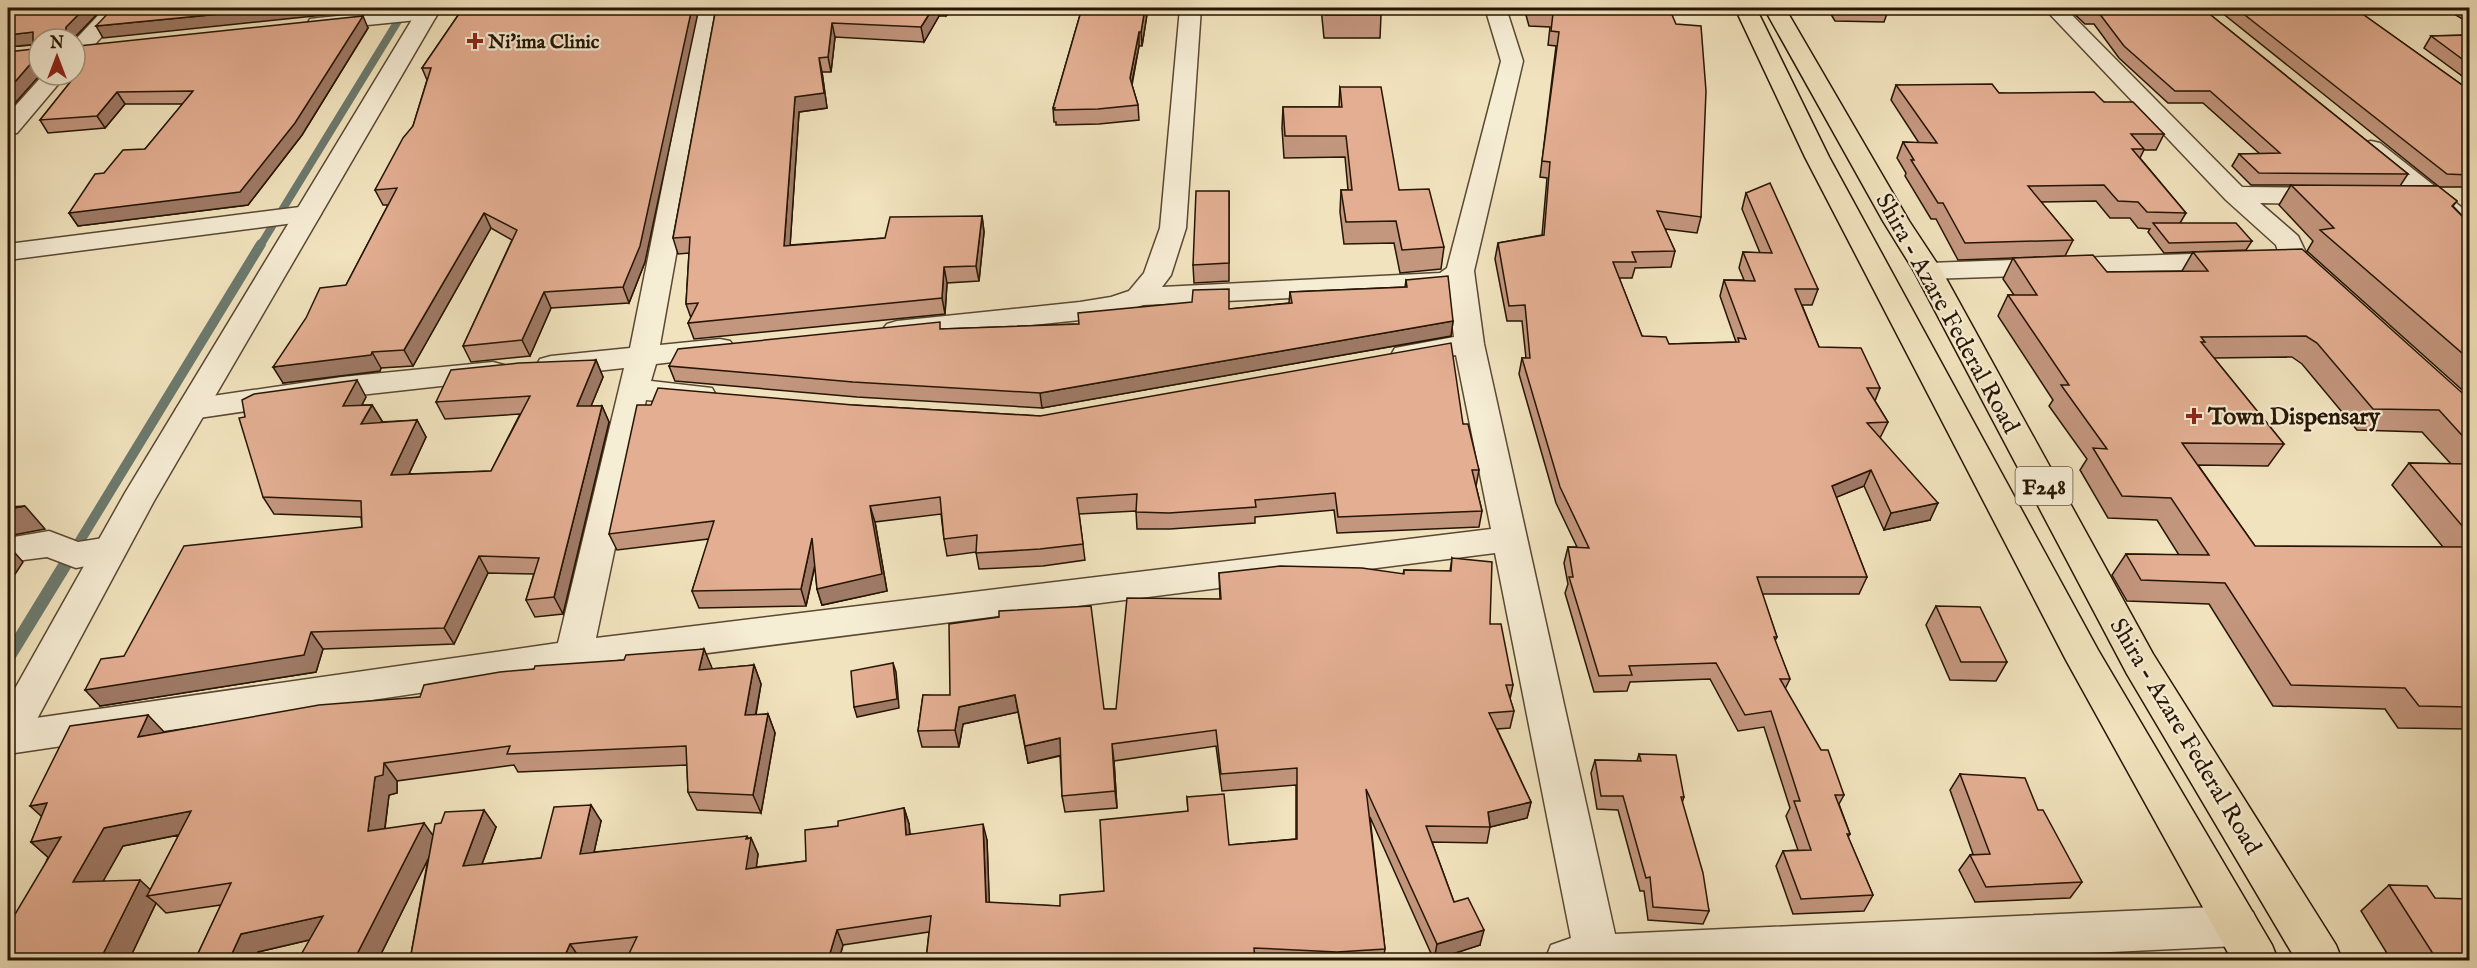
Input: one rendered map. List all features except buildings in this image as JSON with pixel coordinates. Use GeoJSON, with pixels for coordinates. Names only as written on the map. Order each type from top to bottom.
{"type":"FeatureCollection","features":[{"type":"Feature","properties":{"kind":"main road","name":"Shira - Azare Federal Road"},"geometry":{"type":"LineString","coordinates":[[1745,8],[1817,157],[2085,660],[2246,943]]}},
{"type":"Feature","properties":{"kind":"main road","name":"Shira - Azare Federal Road"},"geometry":{"type":"LineString","coordinates":[[1774,8],[1928,271],[2140,664],[2320,960]]}},
{"type":"Feature","properties":{"kind":"main road"},"geometry":{"type":"LineString","coordinates":[[1817,157],[1857,153]]}},
{"type":"Feature","properties":{"kind":"street"},"geometry":{"type":"LineString","coordinates":[[87,39],[116,8]]}},
{"type":"Feature","properties":{"kind":"street"},"geometry":{"type":"LineString","coordinates":[[574,655],[633,389],[643,356],[709,8]]}},
{"type":"Feature","properties":{"kind":"street"},"geometry":{"type":"LineString","coordinates":[[1139,297],[1157,275],[1173,228],[1190,8]]}},
{"type":"Feature","properties":{"kind":"street"},"geometry":{"type":"LineString","coordinates":[[1496,8],[1512,61],[1460,271],[1469,344],[1510,538],[1582,958],[2246,943]]}},
{"type":"Feature","properties":{"kind":"street"},"geometry":{"type":"LineString","coordinates":[[1928,271],[2289,259],[2302,263],[2288,242],[2235,195],[2054,8]]}},
{"type":"Feature","properties":{"kind":"street"},"geometry":{"type":"LineString","coordinates":[[299,26],[414,13]]}},
{"type":"Feature","properties":{"kind":"street"},"geometry":{"type":"LineString","coordinates":[[8,737],[110,550],[192,408],[284,217],[414,13]]}},
{"type":"Feature","properties":{"kind":"street"},"geometry":{"type":"LineString","coordinates":[[87,50],[113,46]]}},
{"type":"Feature","properties":{"kind":"street"},"geometry":{"type":"LineString","coordinates":[[8,128],[44,87]]}},
{"type":"Feature","properties":{"kind":"street"},"geometry":{"type":"LineString","coordinates":[[2357,136],[2469,228]]}},
{"type":"Feature","properties":{"kind":"street"},"geometry":{"type":"LineString","coordinates":[[2235,195],[2350,196]]}},
{"type":"Feature","properties":{"kind":"street"},"geometry":{"type":"LineString","coordinates":[[2396,196],[2469,196]]}},
{"type":"Feature","properties":{"kind":"street"},"geometry":{"type":"LineString","coordinates":[[8,252],[284,217]]}},
{"type":"Feature","properties":{"kind":"street"},"geometry":{"type":"LineString","coordinates":[[868,333],[1080,311],[1117,305],[1139,297],[1434,282],[1450,279],[1460,271]]}},
{"type":"Feature","properties":{"kind":"street"},"geometry":{"type":"LineString","coordinates":[[1379,361],[1469,344]]}},
{"type":"Feature","properties":{"kind":"street"},"geometry":{"type":"LineString","coordinates":[[192,408],[342,387],[749,345]]}},
{"type":"Feature","properties":{"kind":"street"},"geometry":{"type":"LineString","coordinates":[[633,389],[728,397]]}},
{"type":"Feature","properties":{"kind":"street"},"geometry":{"type":"LineString","coordinates":[[8,737],[574,655],[1510,538]]}},
{"type":"Feature","properties":{"kind":"street"},"geometry":{"type":"LineString","coordinates":[[8,550],[110,550]]}},
{"type":"Feature","properties":{"kind":"waterway"},"geometry":{"type":"LineString","coordinates":[[260,246],[406,8]]}},
{"type":"Feature","properties":{"kind":"waterway"},"geometry":{"type":"LineString","coordinates":[[67,562],[261,244]]}},
{"type":"Feature","properties":{"kind":"waterway"},"geometry":{"type":"LineString","coordinates":[[8,658],[68,560]]}},
{"type":"Feature","properties":{"kind":"place","name":"Ni'ima Clinic"},"geometry":{"type":"Point","coordinates":[475,41]}},
{"type":"Feature","properties":{"kind":"place","name":"Town Dispensary"},"geometry":{"type":"Point","coordinates":[2194,416]}}]}
